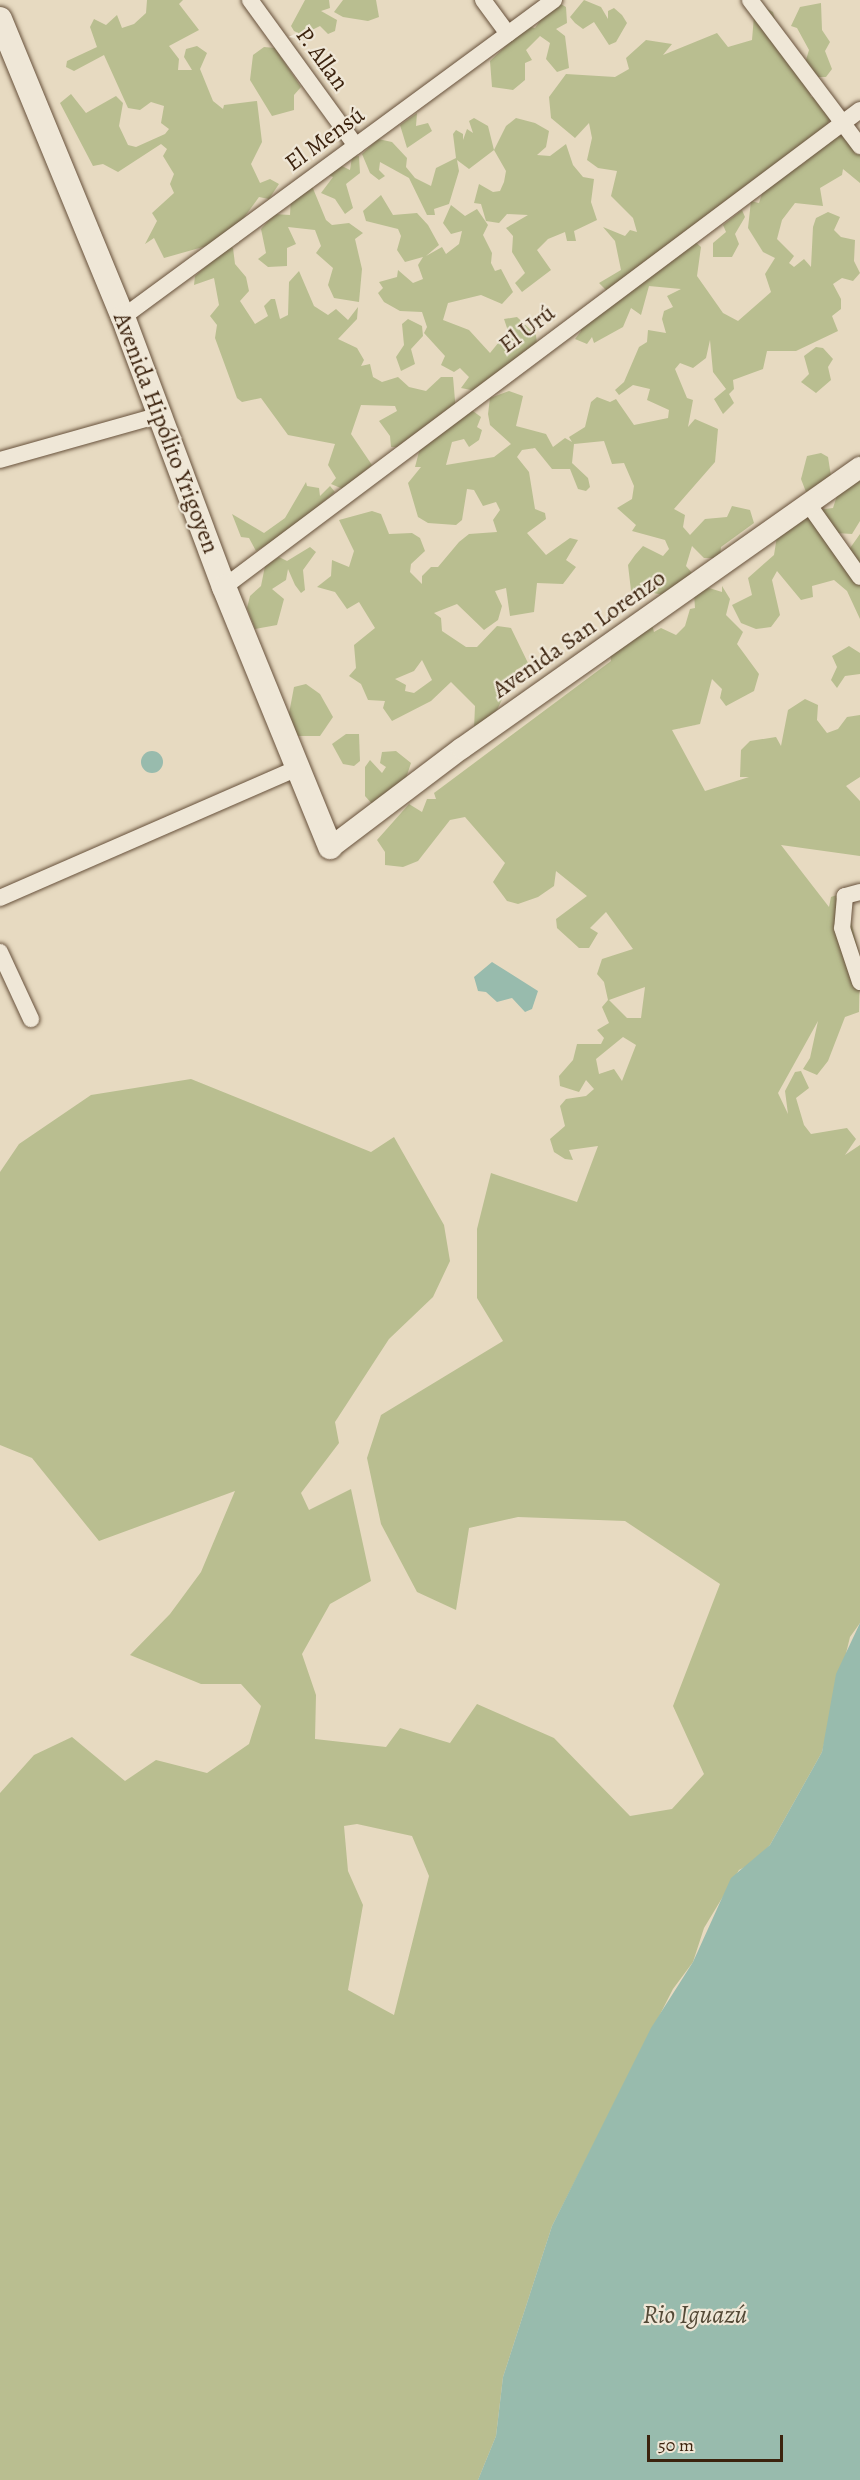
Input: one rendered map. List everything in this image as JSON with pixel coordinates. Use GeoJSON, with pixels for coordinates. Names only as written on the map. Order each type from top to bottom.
{"type":"FeatureCollection","features":[{"type":"Feature","properties":{"kind":"main road","name":"Avenida Hipólito Yrigoyen"},"geometry":{"type":"LineString","coordinates":[[0,19],[123,317],[224,587],[330,848]]}},
{"type":"Feature","properties":{"kind":"street","name":"P. Allan"},"geometry":{"type":"LineString","coordinates":[[250,0],[356,146]]}},
{"type":"Feature","properties":{"kind":"street"},"geometry":{"type":"LineString","coordinates":[[483,0],[508,34]]}},
{"type":"Feature","properties":{"kind":"street","name":"El Mensú"},"geometry":{"type":"LineString","coordinates":[[123,317],[554,0]]}},
{"type":"Feature","properties":{"kind":"street"},"geometry":{"type":"LineString","coordinates":[[750,0],[860,146]]}},
{"type":"Feature","properties":{"kind":"street","name":"El Urú"},"geometry":{"type":"LineString","coordinates":[[224,587],[860,110]]}},
{"type":"Feature","properties":{"kind":"street"},"geometry":{"type":"LineString","coordinates":[[0,460],[160,415]]}},
{"type":"Feature","properties":{"kind":"street","name":"Avenida San Lorenzo"},"geometry":{"type":"LineString","coordinates":[[330,848],[461,748],[860,467]]}},
{"type":"Feature","properties":{"kind":"street"},"geometry":{"type":"LineString","coordinates":[[809,505],[860,577]]}},
{"type":"Feature","properties":{"kind":"street"},"geometry":{"type":"LineString","coordinates":[[0,898],[297,768]]}},
{"type":"Feature","properties":{"kind":"street"},"geometry":{"type":"LineString","coordinates":[[860,892],[845,896],[842,928],[860,982]]}},
{"type":"Feature","properties":{"kind":"street"},"geometry":{"type":"LineString","coordinates":[[0,952],[31,1019]]}},
{"type":"Feature","properties":{"kind":"shaded area"},"geometry":{"type":"Polygon","coordinates":[[[147,0],[183,0],[179,4],[199,30],[169,46],[179,59],[178,70],[192,70],[184,57],[186,49],[197,46],[207,53],[200,69],[213,101],[223,109],[224,105],[257,101],[262,142],[251,164],[260,183],[270,179],[279,184],[269,199],[259,197],[243,219],[210,245],[164,258],[154,238],[145,244],[157,221],[152,213],[174,193],[170,184],[174,174],[163,156],[167,149],[161,144],[118,172],[103,164],[93,166],[60,103],[71,94],[86,113],[116,96],[123,103],[119,126],[128,145],[136,147],[165,134],[169,129],[161,123],[164,106],[151,102],[140,110],[128,108],[104,55],[74,71],[66,67],[67,61],[97,47],[90,27],[94,19],[106,25],[117,15],[122,28],[134,24],[146,13],[147,0]]]}},
{"type":"Feature","properties":{"kind":"shaded area"},"geometry":{"type":"Polygon","coordinates":[[[305,0],[329,0],[330,8],[321,11],[337,20],[335,31],[328,34],[320,26],[302,35],[294,31],[291,26],[305,0]]]}},
{"type":"Feature","properties":{"kind":"shaded area"},"geometry":{"type":"Polygon","coordinates":[[[343,0],[376,0],[379,17],[368,21],[343,17],[334,12],[343,0]]]}},
{"type":"Feature","properties":{"kind":"shaded area"},"geometry":{"type":"Polygon","coordinates":[[[554,0],[566,7],[567,23],[556,29],[565,36],[569,68],[557,72],[546,59],[550,43],[540,36],[526,50],[532,60],[525,63],[525,80],[513,90],[492,87],[490,61],[527,26],[535,28],[554,0]]]}},
{"type":"Feature","properties":{"kind":"shaded area"},"geometry":{"type":"Polygon","coordinates":[[[584,0],[601,7],[608,19],[608,11],[614,8],[622,15],[627,23],[616,42],[609,45],[594,22],[583,29],[570,17],[584,0]]]}},
{"type":"Feature","properties":{"kind":"shaded area"},"geometry":{"type":"Polygon","coordinates":[[[821,3],[822,30],[830,42],[825,51],[832,69],[826,77],[814,77],[805,63],[809,50],[797,28],[791,26],[800,7],[821,3]]]}},
{"type":"Feature","properties":{"kind":"shaded area"},"geometry":{"type":"Polygon","coordinates":[[[764,7],[773,12],[781,41],[808,76],[811,97],[821,94],[835,100],[827,127],[693,240],[701,247],[697,276],[723,313],[738,321],[771,292],[765,274],[775,258],[763,252],[748,228],[751,201],[759,203],[765,184],[804,163],[831,126],[860,146],[860,183],[843,169],[842,175],[820,188],[823,206],[795,203],[782,220],[777,239],[794,256],[789,263],[794,267],[804,259],[811,267],[813,227],[816,218],[828,212],[840,217],[834,230],[841,237],[855,240],[854,261],[860,273],[853,281],[842,278],[833,284],[841,299],[841,309],[832,316],[838,331],[796,351],[767,351],[763,369],[733,380],[734,389],[729,394],[734,403],[723,414],[714,399],[726,389],[713,372],[710,340],[706,358],[693,368],[680,363],[675,369],[687,398],[693,400],[688,427],[695,419],[718,429],[715,462],[674,509],[685,515],[683,527],[690,535],[705,519],[727,517],[732,506],[750,510],[754,523],[721,547],[720,558],[704,558],[692,546],[686,566],[693,574],[663,595],[649,592],[632,599],[628,565],[635,555],[643,546],[663,556],[669,549],[665,540],[632,531],[636,525],[617,508],[632,499],[634,486],[624,463],[612,464],[604,441],[574,444],[572,463],[588,478],[590,487],[586,491],[578,489],[570,469],[552,469],[535,448],[522,450],[517,457],[529,472],[535,509],[545,513],[546,519],[527,533],[546,555],[570,538],[578,540],[566,560],[576,567],[563,584],[537,583],[534,612],[510,616],[506,588],[495,591],[502,606],[498,620],[484,630],[457,604],[434,613],[441,618],[442,631],[466,647],[477,647],[497,626],[511,628],[528,663],[516,670],[497,710],[474,729],[475,706],[451,682],[431,701],[392,721],[383,708],[385,701],[368,700],[361,684],[349,676],[356,668],[354,645],[375,628],[359,602],[347,609],[335,592],[317,587],[331,576],[332,560],[349,567],[354,551],[339,520],[372,511],[381,514],[389,534],[412,533],[420,538],[425,551],[411,564],[410,572],[422,584],[422,576],[431,567],[438,567],[459,542],[469,534],[497,532],[493,520],[500,510],[496,502],[483,506],[474,490],[467,489],[462,520],[456,525],[428,523],[418,517],[408,483],[421,467],[415,467],[420,448],[391,447],[390,436],[379,421],[397,411],[395,406],[361,405],[351,434],[372,465],[343,489],[331,484],[336,478],[328,465],[335,444],[288,435],[261,398],[242,402],[237,398],[215,338],[217,325],[210,316],[219,305],[214,278],[194,285],[195,276],[229,246],[233,248],[235,264],[246,277],[249,291],[240,301],[255,324],[268,316],[264,306],[271,299],[275,299],[280,319],[288,315],[289,282],[299,271],[314,306],[328,315],[336,309],[348,320],[358,307],[357,319],[338,339],[357,348],[364,360],[361,366],[370,364],[373,377],[382,382],[398,377],[409,387],[426,391],[441,377],[453,377],[456,412],[469,408],[481,417],[477,427],[482,430],[479,440],[469,447],[464,439],[452,442],[446,465],[494,457],[511,444],[490,425],[488,414],[490,398],[509,391],[523,396],[516,426],[546,434],[553,447],[565,438],[572,442],[569,437],[585,427],[591,402],[597,397],[610,402],[616,399],[634,425],[668,418],[669,410],[647,400],[650,389],[633,385],[619,395],[615,390],[624,382],[639,347],[647,342],[648,330],[666,333],[662,319],[664,311],[673,307],[667,296],[681,289],[649,286],[641,315],[631,308],[623,327],[594,343],[592,337],[587,344],[575,339],[581,331],[579,324],[608,292],[599,283],[621,270],[615,241],[603,227],[625,236],[630,230],[637,232],[633,218],[611,196],[617,171],[598,168],[587,160],[592,138],[589,123],[575,138],[551,118],[549,97],[566,74],[615,77],[629,69],[626,58],[646,40],[672,44],[663,55],[717,33],[728,47],[752,40],[754,16],[764,7]],[[422,660],[414,671],[395,679],[406,685],[405,691],[414,693],[432,680],[422,660]]]}},
{"type":"Feature","properties":{"kind":"shaded area"},"geometry":{"type":"Polygon","coordinates":[[[264,47],[275,48],[301,87],[294,95],[294,110],[272,116],[250,80],[253,55],[264,47]]]}},
{"type":"Feature","properties":{"kind":"shaded area"},"geometry":{"type":"Polygon","coordinates":[[[417,113],[416,126],[428,123],[432,131],[407,148],[400,125],[417,113]]]}},
{"type":"Feature","properties":{"kind":"shaded area"},"geometry":{"type":"Polygon","coordinates":[[[474,118],[488,126],[494,150],[469,169],[457,160],[459,171],[449,204],[434,209],[435,215],[427,215],[409,178],[380,162],[379,170],[385,176],[379,180],[370,173],[362,154],[378,139],[392,142],[407,158],[406,167],[415,178],[431,186],[436,168],[456,158],[453,134],[456,130],[463,134],[463,140],[467,129],[473,133],[469,121],[474,118]]]}},
{"type":"Feature","properties":{"kind":"shaded area"},"geometry":{"type":"Polygon","coordinates":[[[516,118],[535,123],[549,131],[546,147],[537,155],[550,156],[566,144],[573,165],[583,177],[594,179],[591,202],[597,220],[574,231],[576,241],[567,241],[565,232],[548,239],[537,250],[551,270],[522,292],[515,283],[525,273],[512,252],[513,236],[506,228],[528,215],[507,214],[499,223],[486,221],[481,204],[474,203],[479,184],[493,192],[500,191],[504,182],[506,171],[494,150],[506,126],[516,118]]]}},
{"type":"Feature","properties":{"kind":"shaded area"},"geometry":{"type":"Polygon","coordinates":[[[359,156],[360,173],[346,184],[353,208],[345,214],[335,199],[321,193],[333,177],[324,173],[340,165],[350,170],[352,157],[359,156]]]}},
{"type":"Feature","properties":{"kind":"shaded area"},"geometry":{"type":"Polygon","coordinates":[[[312,186],[326,220],[332,225],[349,223],[363,233],[355,239],[362,269],[359,302],[334,298],[328,285],[333,268],[316,253],[321,246],[315,230],[288,227],[296,244],[287,248],[287,266],[268,267],[258,259],[266,253],[261,229],[274,214],[290,215],[291,197],[312,186]]]}},
{"type":"Feature","properties":{"kind":"shaded area"},"geometry":{"type":"Polygon","coordinates":[[[381,195],[393,215],[417,213],[428,225],[439,245],[426,256],[442,247],[446,254],[459,244],[462,231],[451,234],[443,223],[451,205],[465,216],[477,209],[488,225],[483,235],[492,253],[491,263],[495,271],[501,269],[513,292],[502,304],[481,295],[448,303],[443,320],[469,330],[490,353],[508,331],[504,319],[517,317],[536,335],[537,344],[476,391],[461,388],[469,377],[460,368],[454,372],[441,365],[445,356],[424,333],[427,327],[422,312],[400,311],[384,302],[378,293],[383,288],[379,282],[397,277],[398,270],[413,283],[423,279],[418,265],[423,257],[405,262],[397,250],[401,236],[398,229],[366,221],[363,211],[381,195]]]}},
{"type":"Feature","properties":{"kind":"shaded area"},"geometry":{"type":"Polygon","coordinates":[[[742,210],[745,217],[735,234],[739,244],[732,257],[713,257],[713,243],[726,232],[723,225],[742,210]]]}},
{"type":"Feature","properties":{"kind":"shaded area"},"geometry":{"type":"Polygon","coordinates":[[[408,319],[422,326],[423,336],[411,349],[415,364],[401,371],[396,357],[404,345],[402,324],[408,319]]]}},
{"type":"Feature","properties":{"kind":"shaded area"},"geometry":{"type":"Polygon","coordinates":[[[816,347],[823,348],[833,359],[828,367],[831,380],[816,393],[801,382],[809,374],[804,356],[816,347]]]}},
{"type":"Feature","properties":{"kind":"shaded area"},"geometry":{"type":"Polygon","coordinates":[[[821,453],[828,457],[831,476],[806,492],[801,479],[807,456],[821,453]]]}},
{"type":"Feature","properties":{"kind":"shaded area"},"geometry":{"type":"Polygon","coordinates":[[[860,455],[860,474],[853,463],[860,455]]]}},
{"type":"Feature","properties":{"kind":"shaded area"},"geometry":{"type":"Polygon","coordinates":[[[860,474],[860,521],[852,534],[836,533],[848,551],[860,534],[860,619],[847,591],[834,580],[812,586],[813,597],[801,600],[777,571],[772,580],[780,615],[771,627],[756,629],[741,623],[732,605],[752,595],[748,578],[774,555],[777,536],[817,510],[833,508],[842,480],[854,485],[860,474]]]}},
{"type":"Feature","properties":{"kind":"shaded area"},"geometry":{"type":"Polygon","coordinates":[[[306,482],[307,486],[319,488],[320,496],[330,486],[335,492],[287,533],[256,551],[249,538],[241,537],[232,514],[264,533],[285,518],[306,482]]]}},
{"type":"Feature","properties":{"kind":"shaded area"},"geometry":{"type":"Polygon","coordinates":[[[310,547],[316,552],[303,570],[305,590],[301,593],[288,569],[286,580],[272,589],[284,599],[277,625],[255,629],[247,608],[250,596],[261,586],[265,566],[279,557],[287,561],[310,547]]]}},
{"type":"Feature","properties":{"kind":"shaded area"},"geometry":{"type":"Polygon","coordinates":[[[722,586],[730,599],[726,615],[743,632],[737,644],[759,674],[754,691],[726,706],[720,698],[722,689],[712,679],[700,724],[672,730],[705,791],[749,777],[740,777],[741,750],[750,741],[776,737],[781,746],[788,710],[805,699],[818,705],[817,720],[827,733],[838,729],[847,717],[860,715],[860,777],[846,786],[860,801],[860,856],[781,845],[829,907],[831,897],[837,895],[849,913],[860,957],[859,1012],[845,1017],[828,1061],[817,1075],[803,1069],[810,1058],[818,1021],[778,1093],[788,1114],[785,1091],[795,1072],[801,1071],[809,1088],[796,1098],[804,1125],[811,1134],[847,1128],[856,1139],[845,1155],[860,1145],[860,1623],[850,1637],[822,1752],[770,1845],[755,1862],[739,1870],[704,1928],[693,1962],[673,1989],[552,2226],[503,2377],[496,2436],[478,2480],[0,2480],[0,1793],[34,1755],[72,1737],[125,1781],[156,1760],[207,1773],[249,1744],[261,1706],[241,1684],[201,1684],[130,1655],[170,1614],[201,1572],[235,1491],[99,1541],[32,1458],[0,1445],[0,1172],[19,1144],[91,1095],[191,1079],[371,1152],[394,1137],[444,1225],[450,1261],[433,1297],[389,1339],[335,1422],[339,1443],[301,1493],[309,1510],[351,1489],[371,1581],[330,1604],[302,1654],[316,1695],[315,1739],[386,1747],[400,1728],[450,1743],[477,1704],[554,1738],[630,1816],[672,1809],[704,1774],[673,1706],[720,1584],[625,1521],[518,1517],[469,1528],[456,1610],[417,1592],[381,1524],[367,1458],[381,1415],[503,1341],[477,1298],[477,1229],[491,1173],[577,1202],[598,1146],[569,1150],[573,1160],[565,1159],[554,1152],[550,1139],[565,1126],[560,1106],[566,1099],[586,1096],[594,1089],[586,1080],[579,1092],[560,1086],[559,1076],[573,1060],[577,1044],[601,1044],[604,1038],[597,1030],[609,1023],[602,1007],[608,1000],[604,982],[597,974],[602,959],[633,949],[606,912],[590,928],[598,933],[589,948],[579,948],[557,928],[556,919],[587,896],[556,871],[554,886],[538,897],[518,904],[507,901],[493,882],[505,863],[465,817],[450,820],[418,861],[403,867],[385,865],[385,852],[377,840],[409,804],[422,812],[427,799],[436,799],[434,793],[611,661],[609,644],[627,644],[652,625],[654,632],[661,628],[676,635],[685,626],[690,609],[695,608],[694,594],[709,588],[722,592],[722,586]],[[645,987],[609,1000],[627,1018],[641,1018],[645,987]],[[623,1037],[596,1059],[599,1074],[614,1069],[622,1081],[636,1045],[623,1037]],[[357,1824],[344,1826],[348,1871],[363,1905],[348,1990],[394,2015],[429,1876],[412,1836],[357,1824]]]}},
{"type":"Feature","properties":{"kind":"shaded area"},"geometry":{"type":"Polygon","coordinates":[[[849,646],[860,653],[860,674],[845,676],[837,688],[831,680],[837,667],[832,656],[849,646]]]}},
{"type":"Feature","properties":{"kind":"shaded area"},"geometry":{"type":"Polygon","coordinates":[[[306,684],[320,694],[333,717],[320,736],[294,736],[288,719],[294,687],[306,684]]]}},
{"type":"Feature","properties":{"kind":"shaded area"},"geometry":{"type":"Polygon","coordinates":[[[346,734],[359,734],[360,761],[354,766],[343,764],[332,744],[346,734]]]}},
{"type":"Feature","properties":{"kind":"shaded area"},"geometry":{"type":"Polygon","coordinates":[[[396,751],[411,763],[406,778],[373,805],[365,796],[365,767],[370,760],[382,773],[386,767],[380,763],[382,752],[396,751]]]}},
{"type":"Feature","properties":{"kind":"water"},"geometry":{"type":"Polygon","coordinates":[[[152,751],[160,754],[163,762],[160,770],[152,773],[144,770],[141,762],[144,754],[152,751]]]}},
{"type":"Feature","properties":{"kind":"water"},"geometry":{"type":"Polygon","coordinates":[[[492,962],[538,991],[532,1009],[525,1012],[512,998],[497,1002],[486,992],[478,991],[474,977],[492,962]]]}},
{"type":"Feature","properties":{"kind":"water","name":"Rio Iguazú"},"geometry":{"type":"Polygon","coordinates":[[[860,1623],[860,2480],[478,2480],[496,2436],[503,2377],[552,2226],[651,2028],[693,1962],[731,1878],[770,1845],[822,1752],[836,1674],[860,1623]]]}}]}
